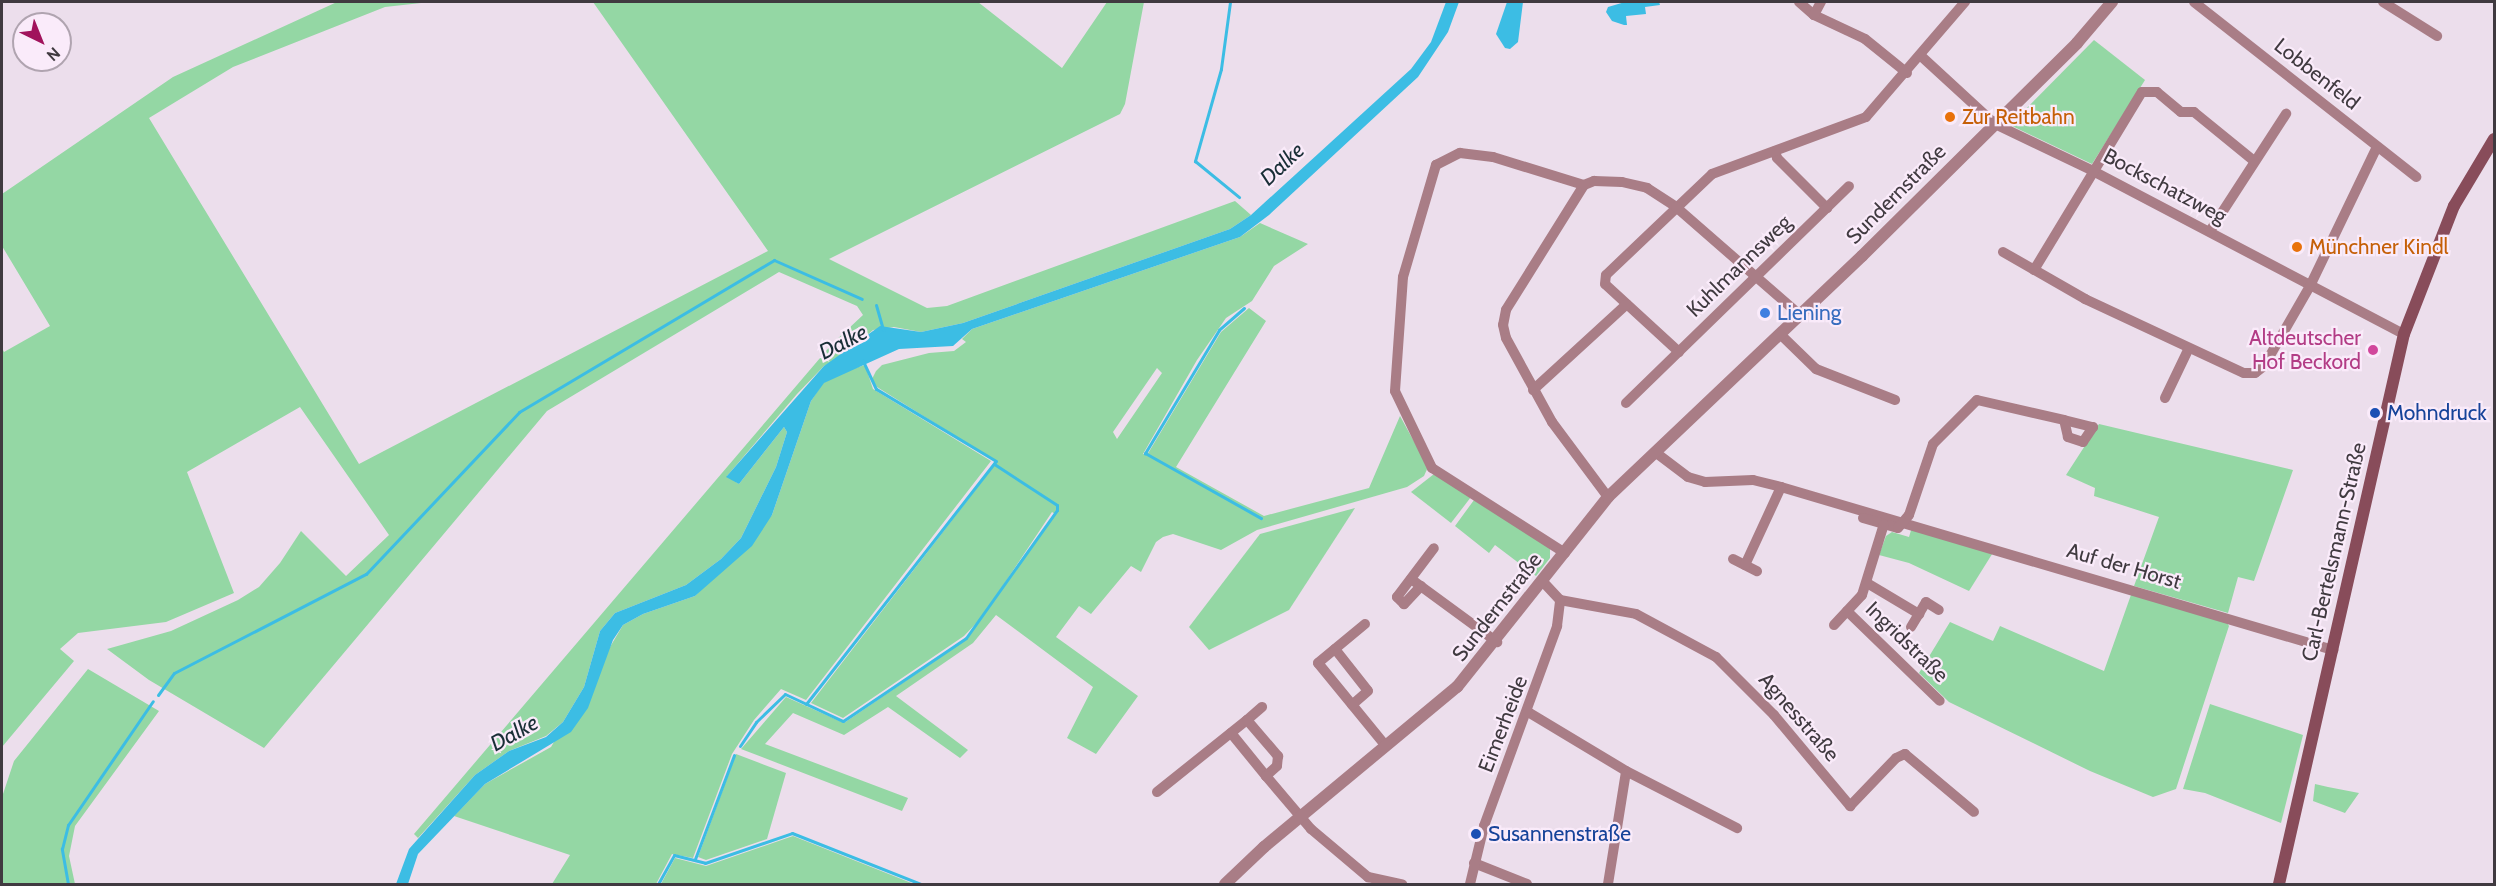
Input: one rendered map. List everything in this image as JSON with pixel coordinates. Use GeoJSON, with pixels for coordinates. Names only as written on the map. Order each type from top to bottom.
{"type":"FeatureCollection","features":[{"type":"Feature","properties":{"kind":"main road","name":"Carl-Bertelsmann-Straße"},"geometry":{"type":"LineString","coordinates":[[2279,885],[2404,334],[2446,224],[2494,139]]}},
{"type":"Feature","properties":{"kind":"street"},"geometry":{"type":"LineString","coordinates":[[1799,2],[1814,15],[1865,39],[1907,73]]}},
{"type":"Feature","properties":{"kind":"street"},"geometry":{"type":"LineString","coordinates":[[1814,15],[1821,2]]}},
{"type":"Feature","properties":{"kind":"street"},"geometry":{"type":"LineString","coordinates":[[1679,352],[1605,284],[1606,275],[1712,174],[1866,117],[1907,73],[1965,2]]}},
{"type":"Feature","properties":{"kind":"street","name":"Sundernstraße"},"geometry":{"type":"LineString","coordinates":[[1225,885],[1300,817],[1457,687],[1497,642],[1608,496],[1801,316],[2077,43],[2112,2]]}},
{"type":"Feature","properties":{"kind":"street","name":"Lobbenfeld"},"geometry":{"type":"LineString","coordinates":[[2194,2],[2416,177]]}},
{"type":"Feature","properties":{"kind":"street"},"geometry":{"type":"LineString","coordinates":[[2383,2],[2437,36]]}},
{"type":"Feature","properties":{"kind":"street","name":"Bockschatzweg"},"geometry":{"type":"LineString","coordinates":[[1921,56],[1995,124],[2210,231],[2404,334]]}},
{"type":"Feature","properties":{"kind":"street"},"geometry":{"type":"LineString","coordinates":[[2034,270],[2142,92],[2149,90],[2181,112],[2194,112],[2254,161]]}},
{"type":"Feature","properties":{"kind":"street"},"geometry":{"type":"LineString","coordinates":[[2210,231],[2286,114]]}},
{"type":"Feature","properties":{"kind":"street"},"geometry":{"type":"LineString","coordinates":[[2003,252],[2085,299],[2189,348],[2244,373],[2260,370],[2310,285],[2377,147]]}},
{"type":"Feature","properties":{"kind":"street"},"geometry":{"type":"LineString","coordinates":[[1774,151],[1777,158],[1827,207]]}},
{"type":"Feature","properties":{"kind":"street"},"geometry":{"type":"LineString","coordinates":[[1565,552],[1432,468],[1395,391],[1397,331],[1410,250],[1436,165],[1442,160],[1460,153],[1493,157],[1584,185]]}},
{"type":"Feature","properties":{"kind":"street"},"geometry":{"type":"LineString","coordinates":[[1608,496],[1567,445],[1533,390],[1506,338],[1506,310],[1584,185],[1594,181],[1636,184],[1676,207],[1801,316]]}},
{"type":"Feature","properties":{"kind":"street","name":"Kuhlmannsweg"},"geometry":{"type":"LineString","coordinates":[[1626,403],[1849,186]]}},
{"type":"Feature","properties":{"kind":"street"},"geometry":{"type":"LineString","coordinates":[[1533,390],[1627,304]]}},
{"type":"Feature","properties":{"kind":"street"},"geometry":{"type":"LineString","coordinates":[[1781,335],[1816,369],[1895,400]]}},
{"type":"Feature","properties":{"kind":"street"},"geometry":{"type":"LineString","coordinates":[[2165,398],[2189,348]]}},
{"type":"Feature","properties":{"kind":"street"},"geometry":{"type":"LineString","coordinates":[[1905,522],[1933,444],[1977,400],[2064,420]]}},
{"type":"Feature","properties":{"kind":"street","name":"Auf der Horst"},"geometry":{"type":"LineString","coordinates":[[1655,452],[1697,480],[1753,480],[1781,487],[2333,650]]}},
{"type":"Feature","properties":{"kind":"street"},"geometry":{"type":"LineString","coordinates":[[1745,565],[1781,487]]}},
{"type":"Feature","properties":{"kind":"street","name":"Auf der Horst"},"geometry":{"type":"LineString","coordinates":[[1826,501],[1838,511],[1898,528],[1905,522]]}},
{"type":"Feature","properties":{"kind":"street","name":"Ingridstraße"},"geometry":{"type":"LineString","coordinates":[[1834,625],[1867,583],[1884,524]]}},
{"type":"Feature","properties":{"kind":"street"},"geometry":{"type":"LineString","coordinates":[[1421,586],[1404,604],[1397,597],[1434,548]]}},
{"type":"Feature","properties":{"kind":"street"},"geometry":{"type":"LineString","coordinates":[[1733,559],[1757,571]]}},
{"type":"Feature","properties":{"kind":"street"},"geometry":{"type":"LineString","coordinates":[[1410,579],[1497,642]]}},
{"type":"Feature","properties":{"kind":"street"},"geometry":{"type":"LineString","coordinates":[[1543,582],[1560,600]]}},
{"type":"Feature","properties":{"kind":"street","name":"Ingridstraße"},"geometry":{"type":"LineString","coordinates":[[1867,583],[1919,614]]}},
{"type":"Feature","properties":{"kind":"street","name":"Eimerheide"},"geometry":{"type":"LineString","coordinates":[[1470,885],[1474,863],[1553,642],[1560,600]]}},
{"type":"Feature","properties":{"kind":"street","name":"Agnesstraße"},"geometry":{"type":"LineString","coordinates":[[1560,600],[1636,614],[1716,657],[1774,715],[1850,806],[1896,758],[1905,754],[1974,812]]}},
{"type":"Feature","properties":{"kind":"street","name":"Ingridstraße"},"geometry":{"type":"LineString","coordinates":[[1911,627],[1926,602],[1939,610]]}},
{"type":"Feature","properties":{"kind":"street","name":"Ingridstraße"},"geometry":{"type":"LineString","coordinates":[[1847,611],[1940,701]]}},
{"type":"Feature","properties":{"kind":"street"},"geometry":{"type":"LineString","coordinates":[[1365,624],[1318,663],[1386,746]]}},
{"type":"Feature","properties":{"kind":"street"},"geometry":{"type":"LineString","coordinates":[[1335,650],[1368,691],[1352,705]]}},
{"type":"Feature","properties":{"kind":"street"},"geometry":{"type":"LineString","coordinates":[[1157,792],[1262,707]]}},
{"type":"Feature","properties":{"kind":"street"},"geometry":{"type":"LineString","coordinates":[[1528,712],[1626,771],[1737,828]]}},
{"type":"Feature","properties":{"kind":"street"},"geometry":{"type":"LineString","coordinates":[[1247,720],[1278,756],[1277,766],[1266,776]]}},
{"type":"Feature","properties":{"kind":"street"},"geometry":{"type":"LineString","coordinates":[[1231,734],[1300,817],[1368,877],[1402,885]]}},
{"type":"Feature","properties":{"kind":"street"},"geometry":{"type":"LineString","coordinates":[[1608,885],[1626,771]]}},
{"type":"Feature","properties":{"kind":"street"},"geometry":{"type":"LineString","coordinates":[[1474,863],[1527,885]]}},
{"type":"Feature","properties":{"kind":"green space"},"geometry":{"type":"Polygon","coordinates":[[[337,2],[430,2],[385,7],[233,67],[149,118],[359,464],[768,251],[593,2],[978,2],[1062,68],[1107,2],[1144,2],[1125,104],[1120,114],[829,259],[927,308],[947,306],[1235,201],[1251,215],[1230,229],[963,323],[921,332],[894,327],[873,330],[843,356],[824,366],[727,476],[739,484],[784,427],[787,432],[776,467],[741,538],[721,559],[686,585],[615,613],[600,631],[584,687],[563,722],[546,736],[509,751],[475,775],[418,838],[414,834],[832,344],[863,315],[857,306],[779,272],[547,411],[264,748],[149,680],[107,649],[171,631],[238,600],[259,587],[280,563],[301,531],[346,576],[389,535],[300,407],[187,472],[234,593],[166,622],[78,633],[60,649],[74,661],[2,747],[2,348],[4,352],[50,326],[2,246],[2,194],[173,77],[337,2]]]}},
{"type":"Feature","properties":{"kind":"green space"},"geometry":{"type":"Polygon","coordinates":[[[2094,40],[2145,80],[2092,164],[2010,125],[2094,40]]]}},
{"type":"Feature","properties":{"kind":"green space"},"geometry":{"type":"Polygon","coordinates":[[[1260,223],[1308,244],[1274,266],[1252,301],[1226,318],[1197,360],[1143,454],[1147,455],[1221,332],[1249,308],[1266,321],[1176,467],[1264,516],[1369,488],[1400,416],[1428,467],[1424,476],[1407,487],[1257,530],[1221,550],[1173,534],[1163,537],[1156,542],[1141,572],[1131,566],[1091,614],[1079,606],[1056,637],[1138,696],[1096,754],[1067,738],[1093,687],[996,615],[973,643],[896,696],[968,750],[960,758],[888,707],[844,735],[793,713],[765,744],[908,798],[902,811],[741,749],[786,697],[844,723],[967,639],[1055,514],[1052,512],[982,617],[964,636],[843,718],[811,703],[997,462],[877,387],[872,379],[876,371],[882,365],[929,353],[954,351],[966,342],[962,339],[972,329],[1240,237],[1260,223]],[[1157,368],[1113,432],[1117,439],[1162,373],[1157,368]]]}},
{"type":"Feature","properties":{"kind":"green space"},"geometry":{"type":"Polygon","coordinates":[[[865,365],[873,389],[991,461],[806,700],[781,689],[754,720],[732,754],[693,858],[672,854],[656,884],[552,884],[570,855],[454,816],[485,784],[551,747],[623,625],[643,614],[695,596],[772,515],[811,401],[823,383],[842,372],[865,365]]]}},
{"type":"Feature","properties":{"kind":"green space"},"geometry":{"type":"Polygon","coordinates":[[[2099,424],[2293,470],[2254,581],[2238,577],[2228,613],[2134,586],[2159,517],[2094,496],[2095,488],[2066,475],[2099,424]]]}},
{"type":"Feature","properties":{"kind":"green space"},"geometry":{"type":"Polygon","coordinates":[[[1434,474],[1471,497],[1451,523],[1411,492],[1434,474]]]}},
{"type":"Feature","properties":{"kind":"green space"},"geometry":{"type":"Polygon","coordinates":[[[1474,500],[1550,548],[1550,558],[1536,576],[1495,545],[1489,553],[1455,526],[1474,500]]]}},
{"type":"Feature","properties":{"kind":"green space"},"geometry":{"type":"Polygon","coordinates":[[[1355,508],[1289,610],[1209,650],[1189,627],[1260,534],[1355,508]]]}},
{"type":"Feature","properties":{"kind":"green space"},"geometry":{"type":"Polygon","coordinates":[[[1912,527],[1994,551],[1969,591],[1909,563],[1879,555],[1886,536],[1892,532],[1909,537],[1912,527]]]}},
{"type":"Feature","properties":{"kind":"green space"},"geometry":{"type":"Polygon","coordinates":[[[2132,592],[2225,619],[2229,626],[2176,789],[2153,797],[2090,771],[1949,702],[1919,673],[1950,622],[1993,641],[2000,626],[2104,671],[2132,592]]]}},
{"type":"Feature","properties":{"kind":"green space"},"geometry":{"type":"Polygon","coordinates":[[[88,669],[159,711],[75,826],[69,856],[75,884],[2,884],[2,797],[14,761],[88,669]]]}},
{"type":"Feature","properties":{"kind":"green space"},"geometry":{"type":"Polygon","coordinates":[[[2210,704],[2303,735],[2281,823],[2205,793],[2183,789],[2210,704]]]}},
{"type":"Feature","properties":{"kind":"green space"},"geometry":{"type":"Polygon","coordinates":[[[736,754],[786,773],[767,839],[706,860],[698,857],[736,754]]]}},
{"type":"Feature","properties":{"kind":"green space"},"geometry":{"type":"Polygon","coordinates":[[[2315,784],[2359,793],[2345,813],[2313,801],[2315,784]]]}},
{"type":"Feature","properties":{"kind":"green space"},"geometry":{"type":"Polygon","coordinates":[[[793,836],[914,884],[661,884],[675,858],[706,866],[793,836]]]}},
{"type":"Feature","properties":{"kind":"water"},"geometry":{"type":"Polygon","coordinates":[[[1446,2],[1459,2],[1448,32],[1418,77],[1269,215],[1240,237],[972,329],[953,346],[899,349],[824,383],[811,401],[772,515],[752,546],[695,596],[643,614],[623,625],[613,640],[588,708],[571,732],[485,784],[418,854],[408,884],[396,884],[409,849],[475,775],[509,751],[546,737],[563,722],[584,687],[600,631],[615,613],[686,585],[721,559],[741,538],[776,467],[787,432],[784,427],[739,484],[726,477],[824,366],[880,326],[921,332],[963,323],[1230,229],[1251,215],[1411,69],[1431,42],[1446,2]]]}},
{"type":"Feature","properties":{"kind":"water"},"geometry":{"type":"Polygon","coordinates":[[[1507,2],[1523,2],[1518,42],[1510,49],[1505,48],[1496,34],[1507,2]]]}},
{"type":"Feature","properties":{"kind":"water"},"geometry":{"type":"Polygon","coordinates":[[[1625,2],[1659,2],[1660,5],[1645,7],[1646,14],[1626,16],[1627,25],[1612,21],[1606,12],[1608,7],[1625,2]]]}},
{"type":"Feature","properties":{"kind":"waterway"},"geometry":{"type":"LineString","coordinates":[[1230,2],[1221,69],[1195,161],[1239,197]]}},
{"type":"Feature","properties":{"kind":"waterway"},"geometry":{"type":"LineString","coordinates":[[158,695],[174,673],[366,574],[519,412],[774,260],[862,299]]}},
{"type":"Feature","properties":{"kind":"waterway"},"geometry":{"type":"LineString","coordinates":[[876,305],[883,330]]}},
{"type":"Feature","properties":{"kind":"waterway"},"geometry":{"type":"LineString","coordinates":[[1244,308],[1219,330],[1145,453],[1261,518]]}},
{"type":"Feature","properties":{"kind":"waterway"},"geometry":{"type":"LineString","coordinates":[[806,704],[996,461],[876,389],[863,361]]}},
{"type":"Feature","properties":{"kind":"waterway"},"geometry":{"type":"LineString","coordinates":[[740,746],[756,722],[785,694],[843,721],[966,638],[1057,510],[1057,505],[994,464]]}},
{"type":"Feature","properties":{"kind":"waterway"},"geometry":{"type":"LineString","coordinates":[[68,884],[62,849],[68,825],[153,701]]}},
{"type":"Feature","properties":{"kind":"waterway"},"geometry":{"type":"LineString","coordinates":[[695,859],[734,755]]}},
{"type":"Feature","properties":{"kind":"waterway"},"geometry":{"type":"LineString","coordinates":[[658,884],[674,855],[705,863],[792,833],[921,884]]}},
{"type":"Feature","properties":{"kind":"place","name":"Zur Reitbahn"},"geometry":{"type":"Point","coordinates":[1950,117]}},
{"type":"Feature","properties":{"kind":"place","name":"Münchner Kindl"},"geometry":{"type":"Point","coordinates":[2297,247]}},
{"type":"Feature","properties":{"kind":"place","name":"Liening"},"geometry":{"type":"Point","coordinates":[1765,313]}},
{"type":"Feature","properties":{"kind":"place","name":"Altdeutscher Hof Beckord"},"geometry":{"type":"Point","coordinates":[2373,350]}},
{"type":"Feature","properties":{"kind":"place","name":"Mohndruck"},"geometry":{"type":"Point","coordinates":[2375,413]}},
{"type":"Feature","properties":{"kind":"place","name":"Susannenstraße"},"geometry":{"type":"Point","coordinates":[1476,834]}},
{"type":"Feature","properties":{"kind":"water label","name":"Dalke"},"geometry":{"type":"Point","coordinates":[1282,164]}},
{"type":"Feature","properties":{"kind":"water label","name":"Dalke"},"geometry":{"type":"Point","coordinates":[843,342]}},
{"type":"Feature","properties":{"kind":"water label","name":"Dalke"},"geometry":{"type":"Point","coordinates":[514,733]}}]}
